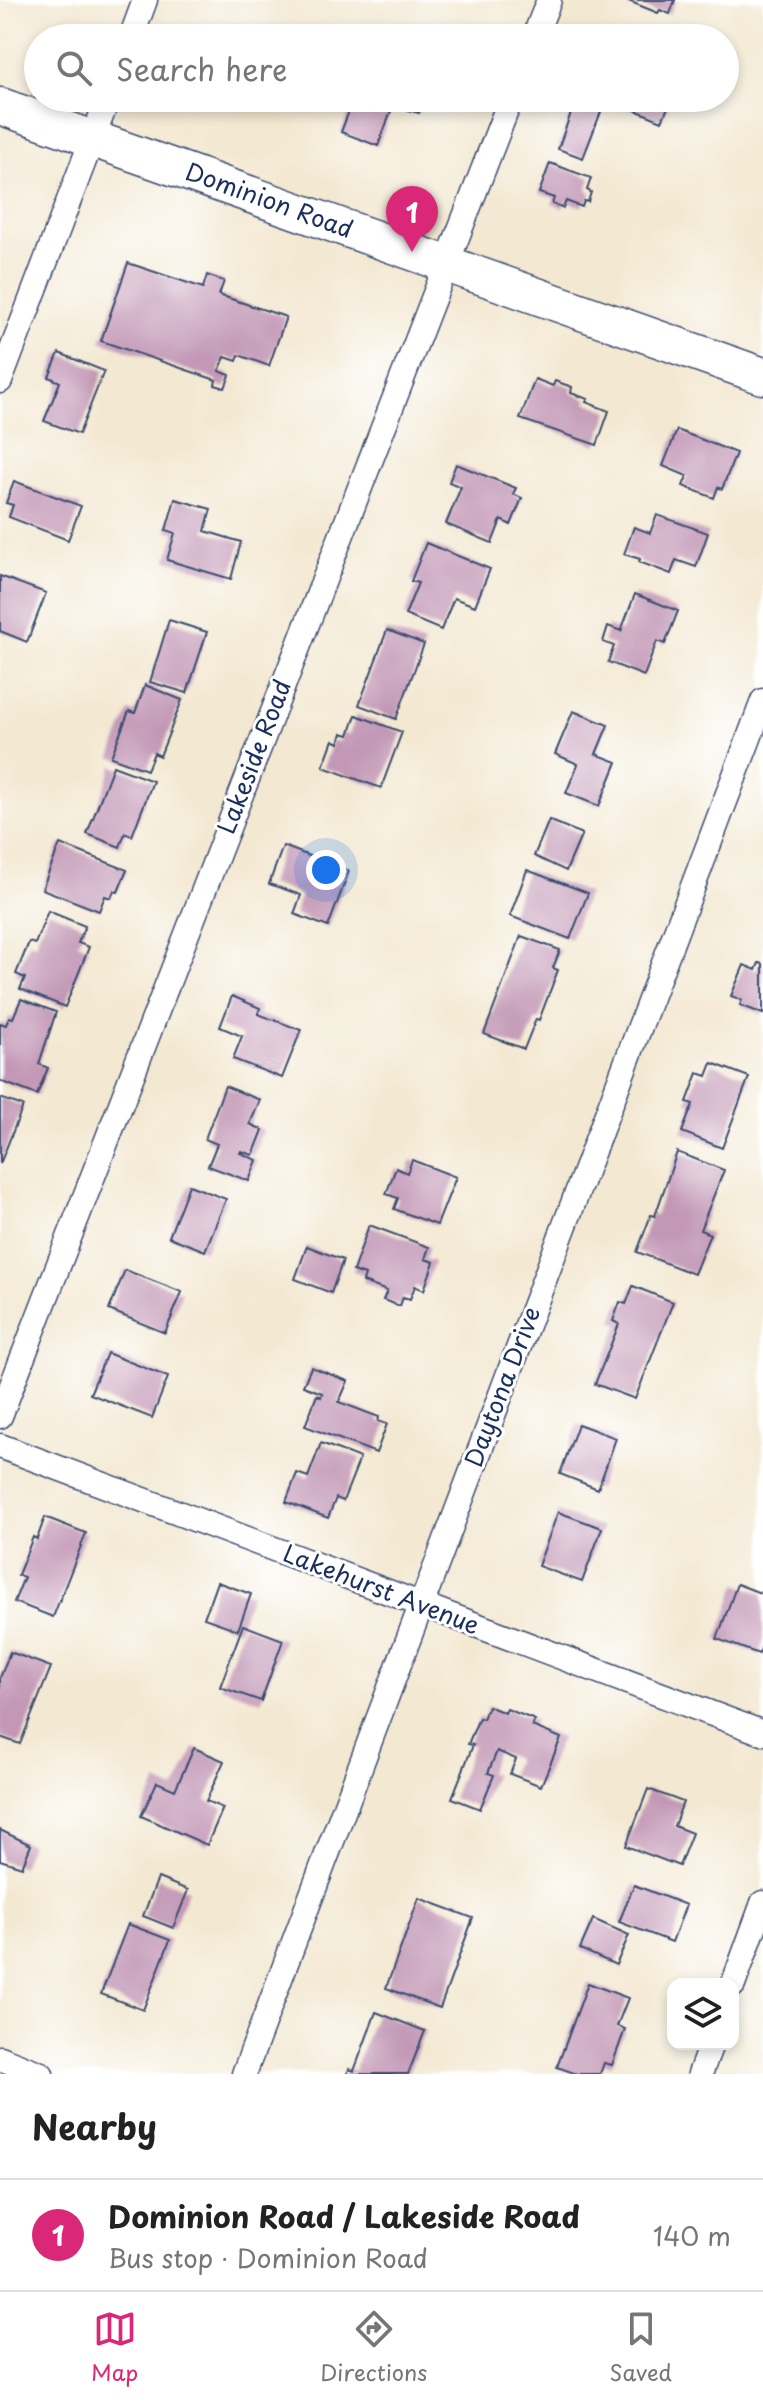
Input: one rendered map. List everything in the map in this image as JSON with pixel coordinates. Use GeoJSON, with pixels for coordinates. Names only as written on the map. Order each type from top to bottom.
{"type":"FeatureCollection","features":[{"type":"Feature","properties":{"kind":"main road","name":"Dominion Road"},"geometry":{"type":"LineString","coordinates":[[0,106],[763,376]]}},
{"type":"Feature","properties":{"kind":"street"},"geometry":{"type":"LineString","coordinates":[[136,24],[145,0]]}},
{"type":"Feature","properties":{"kind":"street"},"geometry":{"type":"LineString","coordinates":[[540,24],[549,0]]}},
{"type":"Feature","properties":{"kind":"street"},"geometry":{"type":"LineString","coordinates":[[0,381],[103,112]]}},
{"type":"Feature","properties":{"kind":"street","name":"Lakeside Road"},"geometry":{"type":"LineString","coordinates":[[0,1416],[506,112]]}},
{"type":"Feature","properties":{"kind":"street","name":"Daytona Drive"},"geometry":{"type":"LineString","coordinates":[[244,2074],[763,701]]}},
{"type":"Feature","properties":{"kind":"street","name":"Lakehurst Avenue"},"geometry":{"type":"LineString","coordinates":[[0,1446],[763,1733]]}},
{"type":"Feature","properties":{"kind":"street"},"geometry":{"type":"LineString","coordinates":[[736,1978],[763,1903]]}},
{"type":"Feature","properties":{"kind":"street"},"geometry":{"type":"LineString","coordinates":[[700,2074],[709,2050]]}},
{"type":"Feature","properties":{"kind":"street"},"geometry":{"type":"LineString","coordinates":[[0,2058],[41,2074]]}},
{"type":"Feature","properties":{"kind":"building"},"geometry":{"type":"Polygon","coordinates":[[[626,0],[675,0],[670,14],[660,10],[658,13],[626,0]]]}},
{"type":"Feature","properties":{"kind":"building"},"geometry":{"type":"Polygon","coordinates":[[[349,112],[391,112],[378,146],[341,132],[349,112]]]}},
{"type":"Feature","properties":{"kind":"building"},"geometry":{"type":"Polygon","coordinates":[[[571,112],[601,112],[583,158],[558,149],[571,112]]]}},
{"type":"Feature","properties":{"kind":"building"},"geometry":{"type":"Polygon","coordinates":[[[640,112],[666,112],[662,121],[640,112]]]}},
{"type":"Feature","properties":{"kind":"building"},"geometry":{"type":"Polygon","coordinates":[[[550,163],[591,178],[587,190],[591,192],[588,202],[584,201],[582,207],[566,201],[563,208],[552,204],[554,198],[539,193],[550,163]]]}},
{"type":"Feature","properties":{"kind":"building"},"geometry":{"type":"Polygon","coordinates":[[[128,263],[203,288],[207,275],[224,281],[219,295],[286,317],[269,366],[239,355],[237,361],[225,357],[219,371],[230,375],[225,388],[215,385],[216,380],[101,341],[128,263]]]}},
{"type":"Feature","properties":{"kind":"building"},"geometry":{"type":"Polygon","coordinates":[[[59,353],[104,371],[79,434],[44,421],[60,382],[49,377],[59,353]]]}},
{"type":"Feature","properties":{"kind":"building"},"geometry":{"type":"Polygon","coordinates":[[[535,379],[553,386],[555,381],[572,387],[571,393],[609,411],[597,445],[520,419],[535,379]]]}},
{"type":"Feature","properties":{"kind":"building"},"geometry":{"type":"Polygon","coordinates":[[[677,430],[736,453],[722,489],[718,487],[714,498],[683,486],[687,476],[663,466],[677,430]]]}},
{"type":"Feature","properties":{"kind":"building"},"geometry":{"type":"Polygon","coordinates":[[[456,464],[516,488],[513,494],[522,498],[511,525],[501,520],[492,543],[446,524],[461,487],[449,482],[456,464]]]}},
{"type":"Feature","properties":{"kind":"building"},"geometry":{"type":"Polygon","coordinates":[[[14,481],[81,506],[68,540],[9,517],[13,505],[6,503],[14,481]]]}},
{"type":"Feature","properties":{"kind":"building"},"geometry":{"type":"Polygon","coordinates":[[[175,499],[211,509],[205,531],[241,542],[231,579],[167,560],[175,533],[166,530],[175,499]]]}},
{"type":"Feature","properties":{"kind":"building"},"geometry":{"type":"Polygon","coordinates":[[[657,515],[708,533],[696,567],[676,560],[671,574],[624,554],[634,527],[650,533],[657,515]]]}},
{"type":"Feature","properties":{"kind":"building"},"geometry":{"type":"Polygon","coordinates":[[[426,543],[490,569],[475,606],[454,598],[441,630],[405,615],[418,583],[411,581],[426,543]]]}},
{"type":"Feature","properties":{"kind":"building"},"geometry":{"type":"Polygon","coordinates":[[[0,576],[46,593],[27,642],[0,631],[0,576]]]}},
{"type":"Feature","properties":{"kind":"building"},"geometry":{"type":"Polygon","coordinates":[[[635,594],[678,611],[665,644],[657,641],[644,676],[608,662],[614,646],[603,642],[608,626],[621,631],[635,594]]]}},
{"type":"Feature","properties":{"kind":"building"},"geometry":{"type":"Polygon","coordinates":[[[169,620],[207,632],[187,693],[150,682],[169,620]]]}},
{"type":"Feature","properties":{"kind":"building"},"geometry":{"type":"Polygon","coordinates":[[[387,630],[424,644],[396,719],[359,705],[387,630]]]}},
{"type":"Feature","properties":{"kind":"building"},"geometry":{"type":"Polygon","coordinates":[[[145,685],[182,700],[160,756],[154,753],[147,770],[111,757],[129,711],[135,713],[145,685]]]}},
{"type":"Feature","properties":{"kind":"building"},"geometry":{"type":"Polygon","coordinates":[[[573,711],[608,725],[596,754],[617,762],[599,806],[566,793],[578,764],[555,754],[573,711]]]}},
{"type":"Feature","properties":{"kind":"building"},"geometry":{"type":"Polygon","coordinates":[[[356,715],[402,732],[381,788],[323,767],[333,740],[339,743],[342,733],[349,735],[356,715]]]}},
{"type":"Feature","properties":{"kind":"building"},"geometry":{"type":"Polygon","coordinates":[[[113,766],[153,781],[132,836],[125,833],[120,847],[87,834],[113,766]]]}},
{"type":"Feature","properties":{"kind":"building"},"geometry":{"type":"Polygon","coordinates":[[[549,820],[582,834],[566,871],[534,856],[549,820]]]}},
{"type":"Feature","properties":{"kind":"building"},"geometry":{"type":"Polygon","coordinates":[[[60,844],[127,870],[118,892],[114,891],[111,898],[105,896],[99,911],[42,889],[60,844]]]}},
{"type":"Feature","properties":{"kind":"building"},"geometry":{"type":"Polygon","coordinates":[[[283,846],[349,871],[328,927],[294,914],[301,895],[269,884],[283,846]]]}},
{"type":"Feature","properties":{"kind":"building"},"geometry":{"type":"Polygon","coordinates":[[[527,870],[588,893],[570,939],[510,916],[527,870]]]}},
{"type":"Feature","properties":{"kind":"building"},"geometry":{"type":"Polygon","coordinates":[[[48,911],[85,926],[78,943],[89,947],[65,1007],[20,989],[25,978],[16,974],[29,942],[35,944],[48,911]]]}},
{"type":"Feature","properties":{"kind":"building"},"geometry":{"type":"Polygon","coordinates":[[[521,936],[560,950],[553,968],[558,970],[524,1049],[484,1034],[521,936]]]}},
{"type":"Feature","properties":{"kind":"building"},"geometry":{"type":"Polygon","coordinates":[[[759,963],[763,964],[763,1014],[740,1005],[742,1000],[731,996],[744,965],[756,970],[759,963]]]}},
{"type":"Feature","properties":{"kind":"building"},"geometry":{"type":"Polygon","coordinates":[[[232,996],[260,1008],[258,1014],[301,1030],[282,1078],[233,1059],[242,1036],[220,1027],[232,996]]]}},
{"type":"Feature","properties":{"kind":"building"},"geometry":{"type":"Polygon","coordinates":[[[21,999],[56,1012],[39,1064],[48,1068],[37,1095],[0,1081],[0,1023],[6,1025],[9,1017],[13,1018],[21,999]]]}},
{"type":"Feature","properties":{"kind":"building"},"geometry":{"type":"Polygon","coordinates":[[[712,1063],[749,1077],[722,1148],[682,1132],[693,1104],[687,1102],[698,1073],[707,1076],[712,1063]]]}},
{"type":"Feature","properties":{"kind":"building"},"geometry":{"type":"Polygon","coordinates":[[[225,1086],[260,1100],[250,1124],[263,1130],[253,1155],[240,1153],[257,1160],[249,1181],[208,1166],[217,1144],[205,1139],[225,1086]]]}},
{"type":"Feature","properties":{"kind":"building"},"geometry":{"type":"Polygon","coordinates":[[[0,1098],[23,1106],[0,1164],[0,1098]]]}},
{"type":"Feature","properties":{"kind":"building"},"geometry":{"type":"Polygon","coordinates":[[[677,1152],[724,1170],[700,1230],[710,1234],[694,1274],[637,1252],[651,1215],[655,1216],[677,1152]]]}},
{"type":"Feature","properties":{"kind":"building"},"geometry":{"type":"Polygon","coordinates":[[[412,1160],[456,1177],[437,1225],[394,1209],[398,1198],[386,1194],[396,1168],[407,1173],[412,1160]]]}},
{"type":"Feature","properties":{"kind":"building"},"geometry":{"type":"Polygon","coordinates":[[[189,1185],[226,1199],[205,1251],[169,1237],[189,1185]]]}},
{"type":"Feature","properties":{"kind":"building"},"geometry":{"type":"Polygon","coordinates":[[[369,1225],[429,1247],[425,1259],[434,1262],[424,1290],[415,1286],[410,1299],[403,1297],[400,1306],[383,1300],[387,1291],[363,1282],[365,1275],[353,1271],[369,1225]]]}},
{"type":"Feature","properties":{"kind":"building"},"geometry":{"type":"Polygon","coordinates":[[[307,1246],[343,1260],[331,1293],[295,1279],[307,1246]]]}},
{"type":"Feature","properties":{"kind":"building"},"geometry":{"type":"Polygon","coordinates":[[[125,1270],[182,1292],[165,1333],[109,1310],[125,1270]]]}},
{"type":"Feature","properties":{"kind":"building"},"geometry":{"type":"Polygon","coordinates":[[[633,1286],[673,1302],[635,1399],[595,1384],[619,1324],[613,1321],[620,1302],[626,1304],[633,1286]]]}},
{"type":"Feature","properties":{"kind":"building"},"geometry":{"type":"Polygon","coordinates":[[[107,1353],[168,1377],[152,1418],[90,1394],[107,1353]]]}},
{"type":"Feature","properties":{"kind":"building"},"geometry":{"type":"Polygon","coordinates":[[[311,1367],[348,1381],[339,1402],[379,1417],[378,1421],[387,1424],[376,1453],[305,1426],[317,1395],[321,1397],[322,1393],[303,1386],[311,1367]]]}},
{"type":"Feature","properties":{"kind":"building"},"geometry":{"type":"Polygon","coordinates":[[[578,1424],[616,1438],[598,1489],[560,1474],[578,1424]]]}},
{"type":"Feature","properties":{"kind":"building"},"geometry":{"type":"Polygon","coordinates":[[[321,1443],[360,1458],[343,1501],[336,1498],[328,1518],[286,1502],[297,1473],[308,1477],[321,1443]]]}},
{"type":"Feature","properties":{"kind":"building"},"geometry":{"type":"Polygon","coordinates":[[[558,1512],[602,1528],[582,1582],[538,1566],[558,1512]]]}},
{"type":"Feature","properties":{"kind":"building"},"geometry":{"type":"Polygon","coordinates":[[[45,1517],[86,1533],[53,1617],[14,1602],[24,1577],[18,1575],[33,1537],[37,1539],[45,1517]]]}},
{"type":"Feature","properties":{"kind":"building"},"geometry":{"type":"Polygon","coordinates":[[[217,1582],[251,1594],[238,1630],[204,1618],[217,1582]]]}},
{"type":"Feature","properties":{"kind":"building"},"geometry":{"type":"Polygon","coordinates":[[[737,1584],[763,1594],[763,1643],[759,1654],[717,1639],[737,1584]]]}},
{"type":"Feature","properties":{"kind":"building"},"geometry":{"type":"Polygon","coordinates":[[[243,1625],[283,1640],[261,1701],[220,1687],[243,1625]]]}},
{"type":"Feature","properties":{"kind":"building"},"geometry":{"type":"Polygon","coordinates":[[[10,1652],[51,1667],[20,1744],[0,1737],[0,1678],[10,1652]]]}},
{"type":"Feature","properties":{"kind":"building"},"geometry":{"type":"Polygon","coordinates":[[[488,1706],[505,1713],[507,1709],[535,1720],[532,1726],[561,1738],[541,1786],[510,1774],[516,1759],[497,1751],[488,1773],[494,1775],[480,1809],[452,1798],[473,1745],[468,1744],[488,1706]]]}},
{"type":"Feature","properties":{"kind":"building"},"geometry":{"type":"Polygon","coordinates":[[[194,1748],[224,1761],[206,1801],[223,1808],[207,1845],[141,1816],[157,1782],[175,1790],[194,1748]]]}},
{"type":"Feature","properties":{"kind":"building"},"geometry":{"type":"Polygon","coordinates":[[[648,1789],[683,1802],[674,1826],[692,1833],[679,1866],[626,1846],[648,1789]]]}},
{"type":"Feature","properties":{"kind":"building"},"geometry":{"type":"Polygon","coordinates":[[[0,1830],[31,1845],[22,1867],[0,1860],[0,1830]]]}},
{"type":"Feature","properties":{"kind":"building"},"geometry":{"type":"Polygon","coordinates":[[[158,1878],[188,1890],[173,1928],[143,1916],[158,1878]]]}},
{"type":"Feature","properties":{"kind":"building"},"geometry":{"type":"Polygon","coordinates":[[[634,1885],[686,1905],[672,1942],[619,1922],[634,1885]]]}},
{"type":"Feature","properties":{"kind":"building"},"geometry":{"type":"Polygon","coordinates":[[[419,1898],[473,1918],[440,2008],[386,1988],[419,1898]]]}},
{"type":"Feature","properties":{"kind":"building"},"geometry":{"type":"Polygon","coordinates":[[[593,1919],[629,1935],[616,1965],[580,1949],[593,1919]]]}},
{"type":"Feature","properties":{"kind":"building"},"geometry":{"type":"Polygon","coordinates":[[[128,1924],[170,1940],[143,2010],[101,1994],[128,1924]]]}},
{"type":"Feature","properties":{"kind":"building"},"geometry":{"type":"Polygon","coordinates":[[[588,1983],[628,1998],[617,2026],[625,2029],[612,2065],[604,2063],[600,2074],[577,2074],[557,2067],[588,1983]]]}},
{"type":"Feature","properties":{"kind":"building"},"geometry":{"type":"Polygon","coordinates":[[[376,2012],[425,2031],[408,2074],[347,2074],[349,2069],[354,2071],[376,2012]]]}},
{"type":"Feature","properties":{"kind":"place","name":"Dominion Road / Lakeside Road"},"geometry":{"type":"Point","coordinates":[412,252]}}]}
